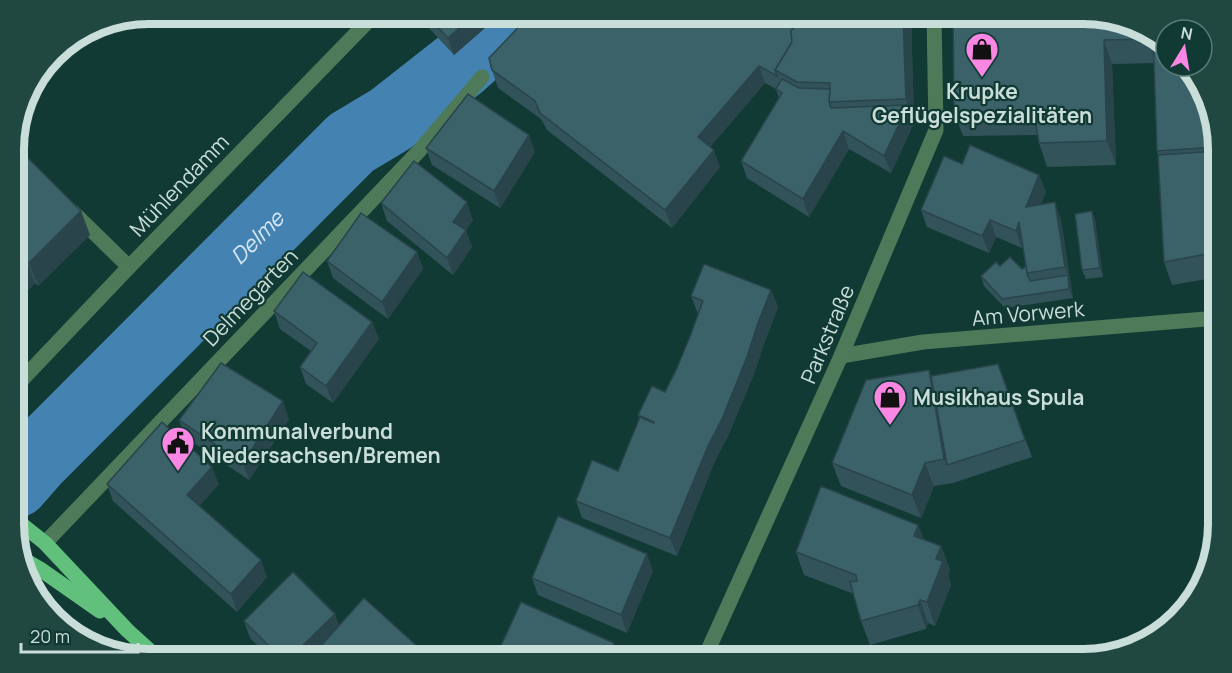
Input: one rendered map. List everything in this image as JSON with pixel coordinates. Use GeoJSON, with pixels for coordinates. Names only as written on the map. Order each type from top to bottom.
{"type":"FeatureCollection","features":[{"type":"Feature","properties":{"kind":"main road"},"geometry":{"type":"LineString","coordinates":[[24,527],[45,543],[147,649]]}},
{"type":"Feature","properties":{"kind":"main road"},"geometry":{"type":"LineString","coordinates":[[31,564],[127,630]]}},
{"type":"Feature","properties":{"kind":"street","name":"Mühlendamm"},"geometry":{"type":"LineString","coordinates":[[24,378],[365,24]]}},
{"type":"Feature","properties":{"kind":"street","name":"Parkstraße"},"geometry":{"type":"LineString","coordinates":[[709,649],[841,356],[936,130],[934,24]]}},
{"type":"Feature","properties":{"kind":"street","name":"Delmegarten"},"geometry":{"type":"LineString","coordinates":[[45,543],[419,151],[482,77]]}},
{"type":"Feature","properties":{"kind":"street"},"geometry":{"type":"LineString","coordinates":[[62,202],[129,267]]}},
{"type":"Feature","properties":{"kind":"street","name":"Am Vorwerk"},"geometry":{"type":"LineString","coordinates":[[841,356],[923,342],[1208,319]]}},
{"type":"Feature","properties":{"kind":"building"},"geometry":{"type":"Polygon","coordinates":[[[435,24],[464,24],[448,38],[435,24]]]}},
{"type":"Feature","properties":{"kind":"building"},"geometry":{"type":"Polygon","coordinates":[[[521,24],[797,24],[791,31],[792,42],[775,70],[777,76],[759,66],[698,137],[714,150],[665,210],[540,113],[535,101],[492,70],[489,58],[521,24]]]}},
{"type":"Feature","properties":{"kind":"building"},"geometry":{"type":"Polygon","coordinates":[[[797,24],[903,24],[906,99],[829,102],[830,83],[797,82],[775,70],[792,42],[791,31],[797,24]]]}},
{"type":"Feature","properties":{"kind":"building"},"geometry":{"type":"Polygon","coordinates":[[[953,24],[1099,25],[1115,28],[1142,39],[1104,40],[1107,141],[1039,143],[1034,112],[954,112],[953,24]]]}},
{"type":"Feature","properties":{"kind":"building"},"geometry":{"type":"Polygon","coordinates":[[[1155,78],[1186,78],[1201,109],[1206,125],[1208,148],[1157,151],[1155,78]]]}},
{"type":"Feature","properties":{"kind":"building"},"geometry":{"type":"Polygon","coordinates":[[[782,79],[799,88],[830,89],[831,108],[908,105],[884,156],[843,131],[803,199],[741,161],[782,93],[776,89],[782,79]]]}},
{"type":"Feature","properties":{"kind":"building"},"geometry":{"type":"Polygon","coordinates":[[[468,94],[529,135],[494,191],[426,148],[468,94]]]}},
{"type":"Feature","properties":{"kind":"building"},"geometry":{"type":"Polygon","coordinates":[[[970,145],[1039,175],[1026,207],[1055,202],[1065,267],[1027,273],[1019,222],[1016,231],[990,220],[982,236],[921,210],[944,156],[962,164],[970,145]]]}},
{"type":"Feature","properties":{"kind":"building"},"geometry":{"type":"Polygon","coordinates":[[[1208,152],[1208,254],[1164,262],[1158,155],[1208,152]]]}},
{"type":"Feature","properties":{"kind":"building"},"geometry":{"type":"Polygon","coordinates":[[[24,154],[81,211],[29,263],[26,260],[24,262],[24,154]]]}},
{"type":"Feature","properties":{"kind":"building"},"geometry":{"type":"Polygon","coordinates":[[[414,161],[467,202],[453,222],[466,230],[447,258],[381,203],[414,161]]]}},
{"type":"Feature","properties":{"kind":"building"},"geometry":{"type":"Polygon","coordinates":[[[1092,211],[1100,268],[1082,270],[1075,214],[1092,211]]]}},
{"type":"Feature","properties":{"kind":"building"},"geometry":{"type":"Polygon","coordinates":[[[361,213],[417,252],[382,302],[327,261],[361,213]]]}},
{"type":"Feature","properties":{"kind":"building"},"geometry":{"type":"Polygon","coordinates":[[[1010,257],[1022,269],[1026,266],[1030,281],[1068,275],[1069,289],[1002,299],[981,276],[996,262],[1000,266],[1010,257]]]}},
{"type":"Feature","properties":{"kind":"building"},"geometry":{"type":"Polygon","coordinates":[[[704,264],[771,290],[722,419],[708,446],[670,538],[576,501],[592,460],[618,471],[640,417],[654,423],[638,415],[652,386],[665,392],[677,368],[703,301],[691,296],[704,264]]]}},
{"type":"Feature","properties":{"kind":"building"},"geometry":{"type":"Polygon","coordinates":[[[303,272],[372,322],[326,386],[300,367],[317,343],[274,311],[303,272]]]}},
{"type":"Feature","properties":{"kind":"building"},"geometry":{"type":"Polygon","coordinates":[[[221,363],[283,401],[243,463],[179,420],[221,363]]]}},
{"type":"Feature","properties":{"kind":"building"},"geometry":{"type":"Polygon","coordinates":[[[998,364],[1025,440],[947,465],[931,376],[998,364]]]}},
{"type":"Feature","properties":{"kind":"building"},"geometry":{"type":"Polygon","coordinates":[[[929,370],[944,459],[925,463],[912,495],[832,463],[866,380],[929,370]]]}},
{"type":"Feature","properties":{"kind":"building"},"geometry":{"type":"Polygon","coordinates":[[[162,422],[212,467],[187,495],[261,560],[231,594],[107,484],[162,422]]]}},
{"type":"Feature","properties":{"kind":"building"},"geometry":{"type":"Polygon","coordinates":[[[821,486],[918,525],[914,536],[941,546],[936,559],[943,561],[927,602],[920,600],[918,605],[861,621],[850,582],[857,581],[856,575],[796,552],[821,486]]]}},
{"type":"Feature","properties":{"kind":"building"},"geometry":{"type":"Polygon","coordinates":[[[558,516],[647,554],[621,615],[532,578],[558,516]]]}},
{"type":"Feature","properties":{"kind":"building"},"geometry":{"type":"Polygon","coordinates":[[[293,572],[335,614],[299,649],[272,649],[244,621],[293,572]]]}},
{"type":"Feature","properties":{"kind":"building"},"geometry":{"type":"Polygon","coordinates":[[[364,598],[420,649],[318,649],[364,598]]]}},
{"type":"Feature","properties":{"kind":"building"},"geometry":{"type":"Polygon","coordinates":[[[521,602],[614,643],[611,649],[500,649],[521,602]]]}},
{"type":"Feature","properties":{"kind":"waterway","name":"Delme"},"geometry":{"type":"LineString","coordinates":[[24,473],[351,143],[391,119],[461,64],[506,24]]}},
{"type":"Feature","properties":{"kind":"place","name":"Krupke Geflügelspezialitäten"},"geometry":{"type":"Point","coordinates":[982,78]}},
{"type":"Feature","properties":{"kind":"place","name":"Musikhaus Spula"},"geometry":{"type":"Point","coordinates":[890,426]}},
{"type":"Feature","properties":{"kind":"place","name":"Kommunalverbund Niedersachsen/Bremen"},"geometry":{"type":"Point","coordinates":[178,472]}}]}
